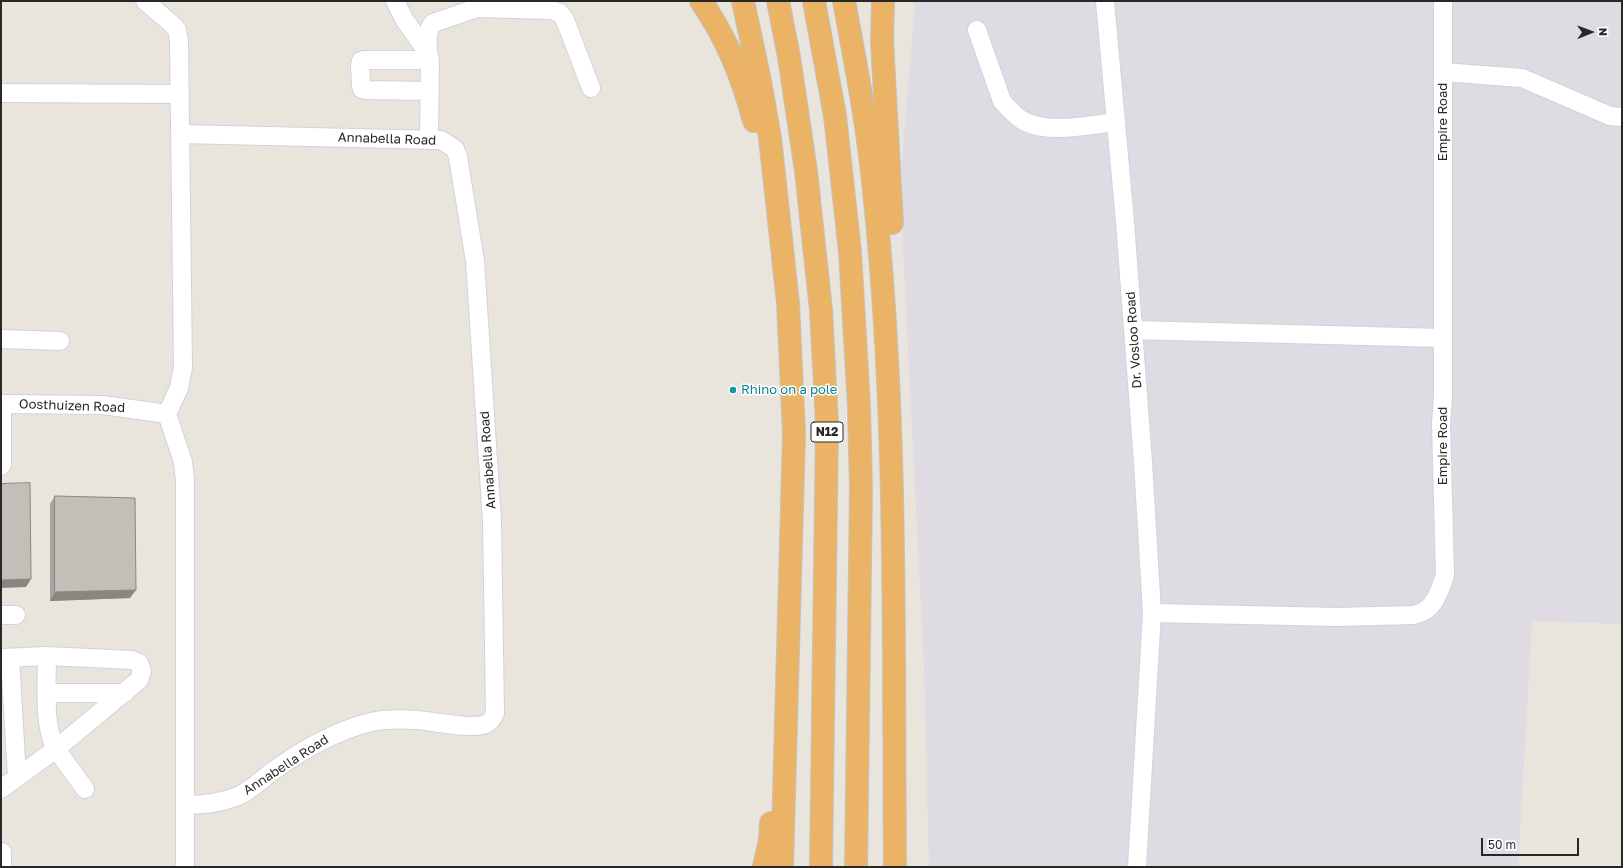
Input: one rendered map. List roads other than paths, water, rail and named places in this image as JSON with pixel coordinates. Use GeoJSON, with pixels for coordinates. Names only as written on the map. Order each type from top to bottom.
{"type":"FeatureCollection","features":[{"type":"Feature","properties":{"kind":"highway"},"geometry":{"type":"LineString","coordinates":[[701,1],[730,48],[747,92],[757,132],[788,303]]}},
{"type":"Feature","properties":{"kind":"highway"},"geometry":{"type":"LineString","coordinates":[[743,1],[760,81],[770,138],[788,303],[794,434],[782,867]]}},
{"type":"Feature","properties":{"kind":"highway","name":"N12"},"geometry":{"type":"LineString","coordinates":[[778,1],[789,57],[806,171],[821,310],[827,424],[821,867]]}},
{"type":"Feature","properties":{"kind":"highway","name":"N12"},"geometry":{"type":"LineString","coordinates":[[814,1],[835,116],[850,252],[859,407],[861,488],[856,867]]}},
{"type":"Feature","properties":{"kind":"highway"},"geometry":{"type":"LineString","coordinates":[[844,1],[863,105],[874,187],[885,334],[892,479],[895,867]]}},
{"type":"Feature","properties":{"kind":"highway"},"geometry":{"type":"LineString","coordinates":[[883,1],[882,41],[894,275],[898,402],[898,452],[892,479]]}},
{"type":"Feature","properties":{"kind":"highway"},"geometry":{"type":"LineString","coordinates":[[764,867],[770,840],[787,668]]}},
{"type":"Feature","properties":{"kind":"street"},"geometry":{"type":"LineString","coordinates":[[145,1],[172,23],[177,30],[179,42],[183,367],[179,388],[167,414],[182,456],[184,481],[185,867]]}},
{"type":"Feature","properties":{"kind":"street"},"geometry":{"type":"LineString","coordinates":[[395,1],[404,19],[429,56]]}},
{"type":"Feature","properties":{"kind":"street","name":"Dr. Vosloo Road"},"geometry":{"type":"LineString","coordinates":[[1105,1],[1133,330],[1152,613],[1150,680],[1137,867]]}},
{"type":"Feature","properties":{"kind":"street","name":"Empire Road"},"geometry":{"type":"LineString","coordinates":[[1152,613],[1337,617],[1414,615],[1420,614],[1427,610],[1439,594],[1445,575],[1441,423],[1443,338],[1443,1]]}},
{"type":"Feature","properties":{"kind":"street"},"geometry":{"type":"LineString","coordinates":[[429,140],[429,27],[433,23],[468,10],[477,8],[552,10],[560,13],[565,20],[592,88]]}},
{"type":"Feature","properties":{"kind":"street"},"geometry":{"type":"LineString","coordinates":[[977,30],[1002,101],[1023,121],[1038,126],[1055,128],[1116,122]]}},
{"type":"Feature","properties":{"kind":"street"},"geometry":{"type":"LineString","coordinates":[[429,56],[364,60],[360,65],[362,89],[430,91]]}},
{"type":"Feature","properties":{"kind":"street"},"geometry":{"type":"LineString","coordinates":[[1443,72],[1522,78],[1610,116],[1622,117]]}},
{"type":"Feature","properties":{"kind":"street"},"geometry":{"type":"LineString","coordinates":[[1,93],[179,94]]}},
{"type":"Feature","properties":{"kind":"street","name":"Annabella Road"},"geometry":{"type":"LineString","coordinates":[[180,134],[441,140],[455,149],[458,157],[475,261],[492,520],[495,713],[491,721],[482,725],[460,726],[416,720],[391,720],[372,722],[354,727],[333,735],[302,752],[240,795],[209,804],[185,806]]}},
{"type":"Feature","properties":{"kind":"street"},"geometry":{"type":"LineString","coordinates":[[1133,330],[1443,338]]}},
{"type":"Feature","properties":{"kind":"street"},"geometry":{"type":"LineString","coordinates":[[1,339],[60,341]]}},
{"type":"Feature","properties":{"kind":"street"},"geometry":{"type":"LineString","coordinates":[[1,404],[1,454]]}},
{"type":"Feature","properties":{"kind":"street","name":"Oosthuizen Road"},"geometry":{"type":"LineString","coordinates":[[1,404],[103,405],[167,414]]}},
{"type":"Feature","properties":{"kind":"street"},"geometry":{"type":"LineString","coordinates":[[47,656],[48,728],[52,742],[85,789]]}},
{"type":"Feature","properties":{"kind":"street"},"geometry":{"type":"LineString","coordinates":[[1,789],[56,748],[125,693],[141,676],[142,671],[139,663],[132,660],[47,656],[6,658],[17,777]]}},
{"type":"Feature","properties":{"kind":"street"},"geometry":{"type":"LineString","coordinates":[[48,693],[125,693]]}},
{"type":"Feature","properties":{"kind":"place","name":"Rhino on a pole"},"geometry":{"type":"Point","coordinates":[733,390]}}]}
